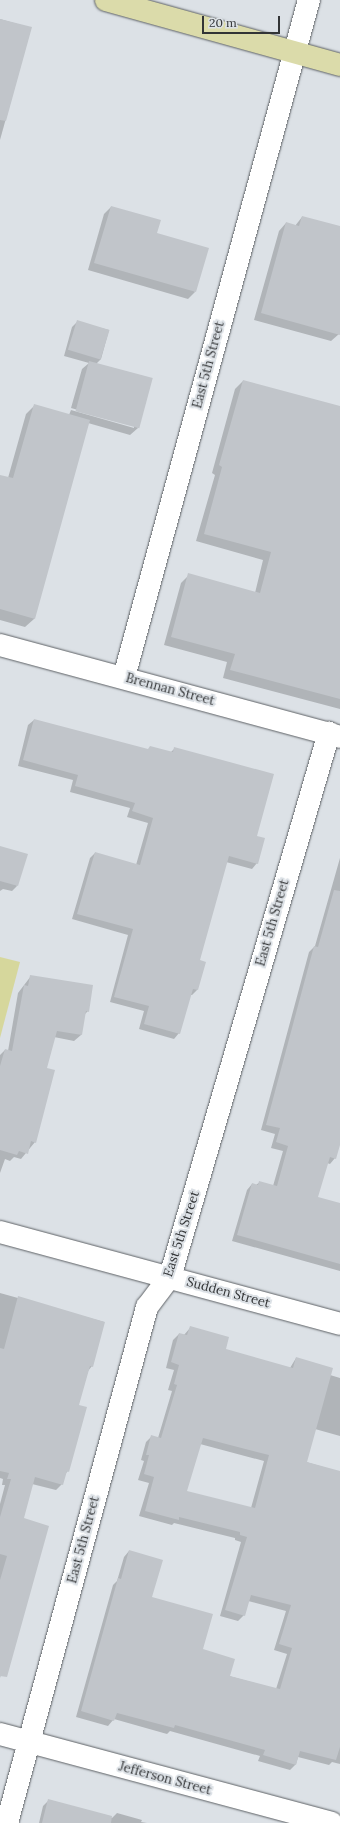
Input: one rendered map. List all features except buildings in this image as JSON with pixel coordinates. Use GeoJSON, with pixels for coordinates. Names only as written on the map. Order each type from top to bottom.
{"type":"FeatureCollection","features":[{"type":"Feature","properties":{"kind":"main road"},"geometry":{"type":"LineString","coordinates":[[106,0],[340,65]]}},
{"type":"Feature","properties":{"kind":"street","name":"East 5th Street"},"geometry":{"type":"LineString","coordinates":[[124,678],[309,0]]}},
{"type":"Feature","properties":{"kind":"street","name":"Brennan Street"},"geometry":{"type":"LineString","coordinates":[[0,645],[334,735]]}},
{"type":"Feature","properties":{"kind":"street","name":"East 5th Street"},"geometry":{"type":"LineString","coordinates":[[7,1823],[147,1307],[170,1277],[334,735]]}},
{"type":"Feature","properties":{"kind":"street","name":"Sudden Street"},"geometry":{"type":"LineString","coordinates":[[0,1232],[340,1324]]}},
{"type":"Feature","properties":{"kind":"street","name":"Jefferson Street"},"geometry":{"type":"LineString","coordinates":[[0,1734],[331,1823]]}},
{"type":"Feature","properties":{"kind":"green space"},"geometry":{"type":"Polygon","coordinates":[[[0,957],[20,962],[0,1038],[0,957]]]}}]}
